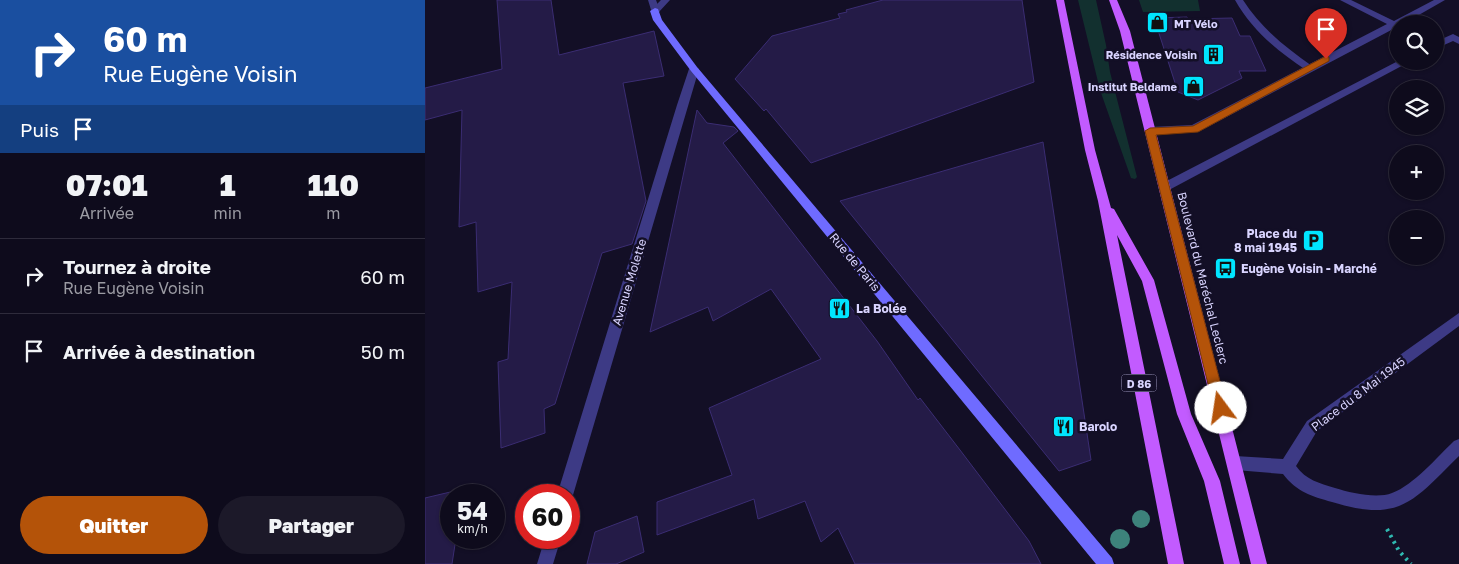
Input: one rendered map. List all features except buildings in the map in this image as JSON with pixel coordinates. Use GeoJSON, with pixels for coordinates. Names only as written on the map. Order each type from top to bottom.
{"type":"FeatureCollection","features":[{"type":"Feature","properties":{"kind":"main road","name":"D 86"},"geometry":{"type":"LineString","coordinates":[[1060,0],[1090,150],[1104,201],[1176,564]]}},
{"type":"Feature","properties":{"kind":"main road","name":"Boulevard du Maréchal Leclerc"},"geometry":{"type":"LineString","coordinates":[[1113,0],[1125,31],[1259,564]]}},
{"type":"Feature","properties":{"kind":"main road"},"geometry":{"type":"LineString","coordinates":[[1104,201],[1148,280],[1184,414],[1212,482],[1232,564]]}},
{"type":"Feature","properties":{"kind":"street","name":"Rue de Paris"},"geometry":{"type":"LineString","coordinates":[[651,0],[658,20],[694,69],[1106,564]]}},
{"type":"Feature","properties":{"kind":"street"},"geometry":{"type":"LineString","coordinates":[[655,11],[666,0]]}},
{"type":"Feature","properties":{"kind":"street"},"geometry":{"type":"LineString","coordinates":[[1239,0],[1246,13],[1266,36],[1309,68]]}},
{"type":"Feature","properties":{"kind":"street"},"geometry":{"type":"LineString","coordinates":[[1344,0],[1389,22]]}},
{"type":"Feature","properties":{"kind":"street"},"geometry":{"type":"LineString","coordinates":[[1412,15],[1441,0]]}},
{"type":"Feature","properties":{"kind":"street"},"geometry":{"type":"LineString","coordinates":[[1150,131],[1194,129],[1389,27]]}},
{"type":"Feature","properties":{"kind":"street"},"geometry":{"type":"LineString","coordinates":[[1444,42],[1453,37],[1459,41]]}},
{"type":"Feature","properties":{"kind":"street","name":"Avenue Molette"},"geometry":{"type":"LineString","coordinates":[[568,484],[694,69]]}},
{"type":"Feature","properties":{"kind":"street"},"geometry":{"type":"LineString","coordinates":[[1165,187],[1389,70]]}},
{"type":"Feature","properties":{"kind":"street","name":"Place du 8 Mai 1945"},"geometry":{"type":"LineString","coordinates":[[1287,467],[1312,426],[1459,319]]}},
{"type":"Feature","properties":{"kind":"street"},"geometry":{"type":"LineString","coordinates":[[1235,463],[1287,467],[1298,481],[1315,490],[1357,502],[1391,502],[1410,493],[1459,446]]}},
{"type":"Feature","properties":{"kind":"street"},"geometry":{"type":"LineString","coordinates":[[545,564],[550,549]]}},
{"type":"Feature","properties":{"kind":"path"},"geometry":{"type":"LineString","coordinates":[[1399,551],[1411,564]]}},
{"type":"Feature","properties":{"kind":"green space"},"geometry":{"type":"Polygon","coordinates":[[[1078,0],[1096,0],[1110,72],[1137,177],[1135,179],[1131,178],[1100,90],[1078,0]]]}},
{"type":"Feature","properties":{"kind":"green space"},"geometry":{"type":"Polygon","coordinates":[[[1139,0],[1198,0],[1200,11],[1143,12],[1139,0]]]}},
{"type":"Feature","properties":{"kind":"place","name":"MT Vélo"},"geometry":{"type":"Point","coordinates":[1158,23]}},
{"type":"Feature","properties":{"kind":"place","name":"Résidence Voisin"},"geometry":{"type":"Point","coordinates":[1213,54]}},
{"type":"Feature","properties":{"kind":"place","name":"Institut Beldame"},"geometry":{"type":"Point","coordinates":[1193,86]}},
{"type":"Feature","properties":{"kind":"place","name":"Place du 8 mai 1945"},"geometry":{"type":"Point","coordinates":[1313,240]}},
{"type":"Feature","properties":{"kind":"place","name":"Eugène Voisin - Marché"},"geometry":{"type":"Point","coordinates":[1225,268]}},
{"type":"Feature","properties":{"kind":"place","name":"La Bolée"},"geometry":{"type":"Point","coordinates":[840,308]}},
{"type":"Feature","properties":{"kind":"place","name":"Barolo"},"geometry":{"type":"Point","coordinates":[1063,426]}},
{"type":"Feature","properties":{"kind":"route"},"geometry":{"type":"LineString","coordinates":[[1221,408],[1150,131],[1194,129],[1326,59]]}}]}
